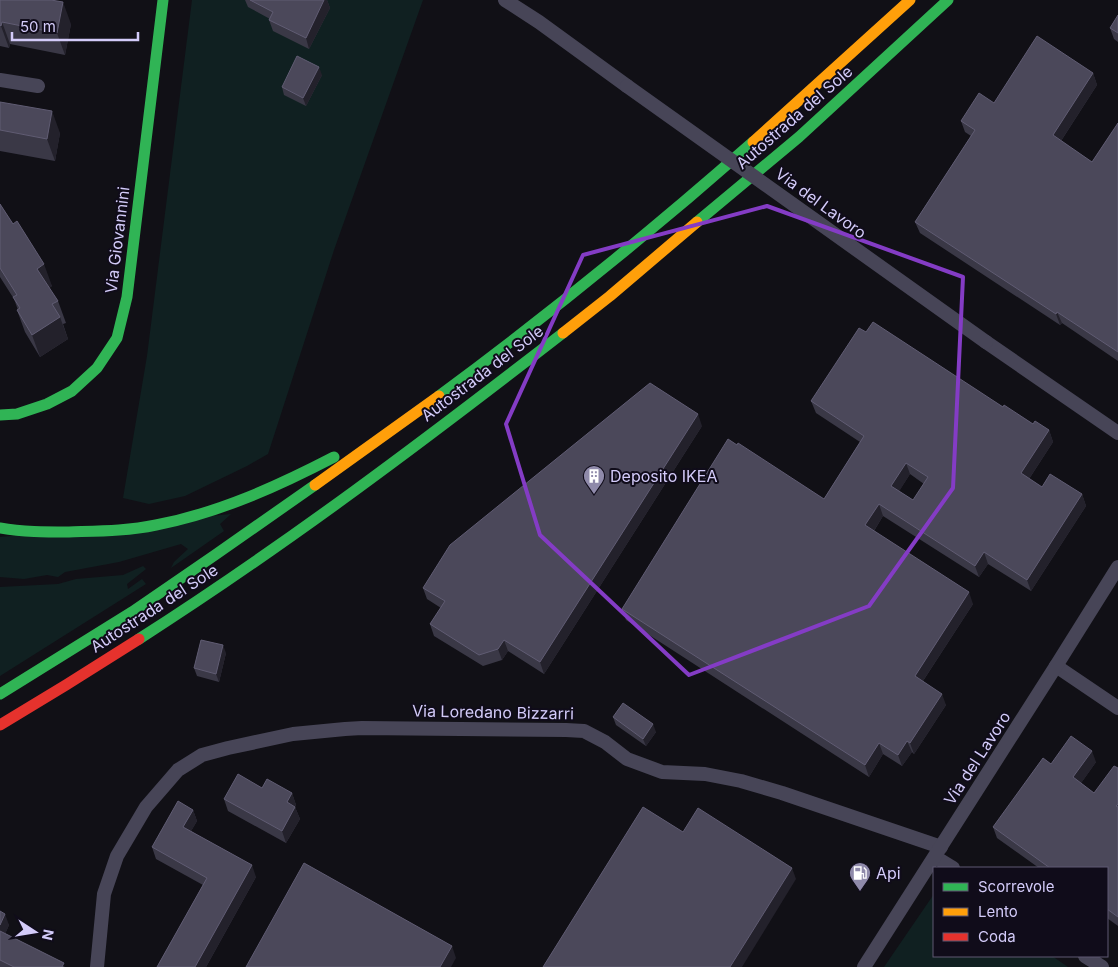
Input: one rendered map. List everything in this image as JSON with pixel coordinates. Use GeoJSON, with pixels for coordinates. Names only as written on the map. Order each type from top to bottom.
{"type":"FeatureCollection","features":[{"type":"Feature","properties":{"kind":"main road","name":"Via Giovannini"},"geometry":{"type":"LineString","coordinates":[[0,414],[17,414],[47,404],[72,391],[97,368],[117,338],[128,297],[163,0]]}},
{"type":"Feature","properties":{"kind":"main road","name":"Autostrada del Sole"},"geometry":{"type":"LineString","coordinates":[[0,694],[170,587],[364,451],[486,361],[574,292],[710,180],[807,96],[910,0]]}},
{"type":"Feature","properties":{"kind":"main road","name":"Autostrada del Sole"},"geometry":{"type":"LineString","coordinates":[[0,725],[188,607],[327,511],[468,406],[602,302],[799,137],[948,0]]}},
{"type":"Feature","properties":{"kind":"main road"},"geometry":{"type":"LineString","coordinates":[[0,528],[47,533],[92,532],[154,525],[192,516],[222,507],[320,464],[420,410]]}},
{"type":"Feature","properties":{"kind":"main road"},"geometry":{"type":"LineString","coordinates":[[15,729],[66,685]]}},
{"type":"Feature","properties":{"kind":"street","name":"Via del Lavoro"},"geometry":{"type":"LineString","coordinates":[[505,0],[539,22],[986,342],[1118,433]]}},
{"type":"Feature","properties":{"kind":"street"},"geometry":{"type":"LineString","coordinates":[[0,80],[38,86]]}},
{"type":"Feature","properties":{"kind":"street","name":"Via del Lavoro"},"geometry":{"type":"LineString","coordinates":[[864,967],[1118,567]]}},
{"type":"Feature","properties":{"kind":"street"},"geometry":{"type":"LineString","coordinates":[[1056,666],[1118,708]]}},
{"type":"Feature","properties":{"kind":"street","name":"Via Loredano Bizzarri"},"geometry":{"type":"LineString","coordinates":[[97,967],[104,894],[117,856],[146,807],[178,770],[202,755],[293,734],[362,728],[584,731],[605,742],[627,759],[662,772],[705,774],[741,780],[782,793],[938,852],[952,867]]}},
{"type":"Feature","properties":{"kind":"street"},"geometry":{"type":"LineString","coordinates":[[1087,957],[1102,967]]}},
{"type":"Feature","properties":{"kind":"highlighted area"},"geometry":{"type":"Polygon","coordinates":[[[767,206],[963,277],[953,488],[869,606],[689,675],[540,535],[506,424],[583,255],[767,206]]]}},
{"type":"Feature","properties":{"kind":"shaded area"},"geometry":{"type":"Polygon","coordinates":[[[192,0],[423,0],[334,250],[268,454],[185,496],[149,504],[123,498],[147,356],[192,0]]]}},
{"type":"Feature","properties":{"kind":"shaded area"},"geometry":{"type":"Polygon","coordinates":[[[231,514],[220,524],[224,531],[171,568],[174,562],[188,549],[181,544],[119,562],[65,572],[58,577],[47,575],[24,579],[0,577],[0,537],[231,514]]]}},
{"type":"Feature","properties":{"kind":"shaded area"},"geometry":{"type":"Polygon","coordinates":[[[143,566],[146,569],[127,584],[128,589],[142,579],[146,584],[0,676],[0,587],[58,584],[76,579],[123,575],[143,566]]]}},
{"type":"Feature","properties":{"kind":"shaded area"},"geometry":{"type":"Polygon","coordinates":[[[933,895],[933,957],[1053,957],[1068,967],[884,967],[933,895]]]}},
{"type":"Feature","properties":{"kind":"building"},"geometry":{"type":"Polygon","coordinates":[[[0,0],[51,0],[63,2],[57,33],[2,22],[1,26],[0,0]]]}},
{"type":"Feature","properties":{"kind":"building"},"geometry":{"type":"Polygon","coordinates":[[[250,0],[324,0],[306,38],[269,20],[273,12],[250,0]]]}},
{"type":"Feature","properties":{"kind":"building"},"geometry":{"type":"Polygon","coordinates":[[[1118,15],[1118,33],[1110,28],[1118,15]]]}},
{"type":"Feature","properties":{"kind":"building"},"geometry":{"type":"Polygon","coordinates":[[[1037,36],[1093,73],[1053,135],[1092,162],[1118,123],[1118,352],[915,222],[975,130],[961,121],[979,93],[994,103],[1037,36]]]}},
{"type":"Feature","properties":{"kind":"building"},"geometry":{"type":"Polygon","coordinates":[[[297,56],[319,67],[303,98],[282,87],[297,56]]]}},
{"type":"Feature","properties":{"kind":"building"},"geometry":{"type":"Polygon","coordinates":[[[0,102],[52,111],[47,139],[0,130],[0,102]]]}},
{"type":"Feature","properties":{"kind":"building"},"geometry":{"type":"Polygon","coordinates":[[[0,204],[13,224],[17,221],[44,264],[37,269],[58,301],[52,304],[60,317],[32,335],[17,310],[20,308],[13,297],[17,295],[0,268],[0,204]]]}},
{"type":"Feature","properties":{"kind":"building"},"geometry":{"type":"Polygon","coordinates":[[[873,322],[1003,407],[1004,405],[1033,424],[1035,421],[1049,430],[1021,473],[1042,487],[1050,474],[1082,494],[1027,580],[984,552],[975,566],[879,504],[865,525],[969,592],[915,676],[942,694],[910,743],[907,741],[898,755],[879,743],[865,765],[622,609],[728,439],[737,445],[738,443],[824,499],[864,436],[811,401],[859,328],[866,332],[873,322]],[[906,463],[891,486],[913,500],[928,477],[906,463]]]}},
{"type":"Feature","properties":{"kind":"building","name":"Deposito IKEA"},"geometry":{"type":"Polygon","coordinates":[[[650,383],[698,414],[540,662],[504,640],[498,649],[479,655],[430,624],[445,601],[423,588],[450,545],[650,383]]]}},
{"type":"Feature","properties":{"kind":"building"},"geometry":{"type":"Polygon","coordinates":[[[201,640],[223,645],[216,674],[194,668],[201,640]]]}},
{"type":"Feature","properties":{"kind":"building"},"geometry":{"type":"Polygon","coordinates":[[[623,703],[653,724],[643,739],[613,717],[623,703]]]}},
{"type":"Feature","properties":{"kind":"building"},"geometry":{"type":"Polygon","coordinates":[[[1071,736],[1092,751],[1073,777],[1094,793],[1114,766],[1118,768],[1118,804],[1116,806],[1118,807],[1118,917],[1108,910],[1108,867],[1049,867],[993,827],[1043,758],[1051,764],[1071,736]]]}},
{"type":"Feature","properties":{"kind":"building"},"geometry":{"type":"Polygon","coordinates":[[[238,774],[262,788],[267,779],[292,793],[287,802],[295,807],[282,831],[224,799],[238,774]]]}},
{"type":"Feature","properties":{"kind":"building"},"geometry":{"type":"Polygon","coordinates":[[[178,801],[193,810],[183,827],[252,865],[195,967],[157,967],[207,878],[152,847],[178,801]]]}},
{"type":"Feature","properties":{"kind":"building"},"geometry":{"type":"Polygon","coordinates":[[[643,807],[683,832],[698,808],[792,868],[730,967],[543,967],[643,807]]]}},
{"type":"Feature","properties":{"kind":"building"},"geometry":{"type":"Polygon","coordinates":[[[304,863],[452,946],[440,967],[246,967],[304,863]]]}},
{"type":"Feature","properties":{"kind":"building"},"geometry":{"type":"Polygon","coordinates":[[[0,911],[5,914],[0,925],[0,911]]]}},
{"type":"Feature","properties":{"kind":"building"},"geometry":{"type":"Polygon","coordinates":[[[0,931],[64,963],[62,967],[14,967],[0,960],[0,931]]]}},
{"type":"Feature","properties":{"kind":"traffic: fast"},"geometry":{"type":"LineString","coordinates":[[0,415],[17,414],[47,404],[72,391],[97,368],[117,338],[127,297],[163,0]]}},
{"type":"Feature","properties":{"kind":"traffic: fast"},"geometry":{"type":"LineString","coordinates":[[697,222],[799,137],[948,0]]}},
{"type":"Feature","properties":{"kind":"traffic: fast"},"geometry":{"type":"LineString","coordinates":[[439,396],[599,272],[753,142]]}},
{"type":"Feature","properties":{"kind":"traffic: fast"},"geometry":{"type":"LineString","coordinates":[[139,639],[248,567],[354,491],[563,333]]}},
{"type":"Feature","properties":{"kind":"traffic: fast"},"geometry":{"type":"LineString","coordinates":[[0,528],[43,532],[69,532],[123,530],[156,525],[225,506],[291,478],[334,457]]}},
{"type":"Feature","properties":{"kind":"traffic: fast"},"geometry":{"type":"LineString","coordinates":[[0,694],[132,612],[315,485]]}},
{"type":"Feature","properties":{"kind":"traffic: slow"},"geometry":{"type":"LineString","coordinates":[[753,142],[910,0]]}},
{"type":"Feature","properties":{"kind":"traffic: slow"},"geometry":{"type":"LineString","coordinates":[[563,333],[697,222]]}},
{"type":"Feature","properties":{"kind":"traffic: slow"},"geometry":{"type":"LineString","coordinates":[[315,485],[439,396]]}},
{"type":"Feature","properties":{"kind":"traffic: jam"},"geometry":{"type":"LineString","coordinates":[[0,725],[139,639]]}},
{"type":"Feature","properties":{"kind":"place","name":"Deposito IKEA"},"geometry":{"type":"Point","coordinates":[594,495]}},
{"type":"Feature","properties":{"kind":"place","name":"Api"},"geometry":{"type":"Point","coordinates":[860,892]}}]}
